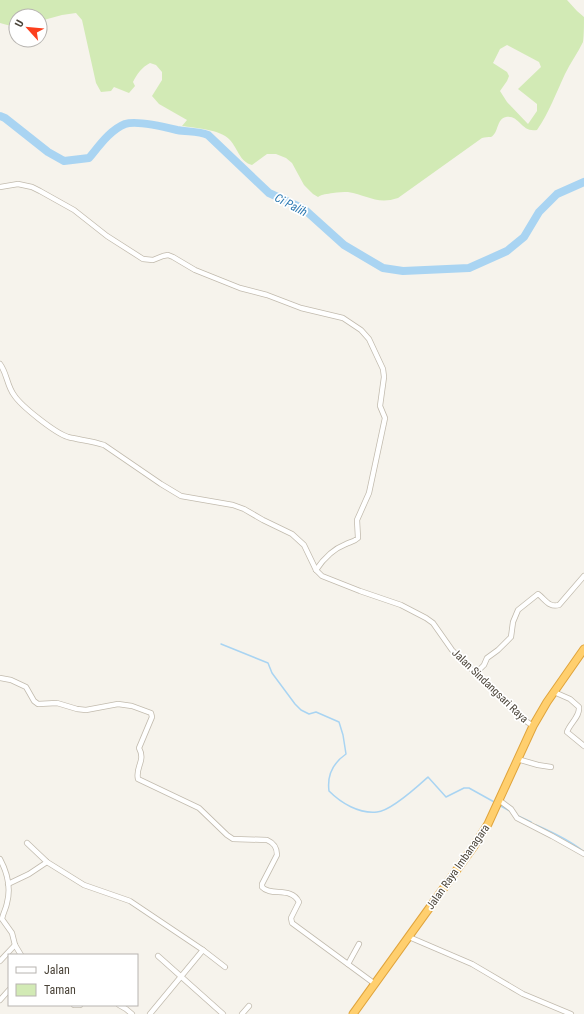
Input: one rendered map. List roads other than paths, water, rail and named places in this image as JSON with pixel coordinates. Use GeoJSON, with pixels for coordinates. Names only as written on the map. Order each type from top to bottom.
{"type":"FeatureCollection","features":[{"type":"Feature","properties":{"kind":"highway","name":"Jalan Raya Imbanagara"},"geometry":{"type":"LineString","coordinates":[[354,1014],[474,846],[488,824],[533,726],[554,692],[584,649]]}},
{"type":"Feature","properties":{"kind":"street"},"geometry":{"type":"LineString","coordinates":[[0,187],[18,184],[32,187],[40,191],[74,210],[107,236],[143,259],[153,260],[168,255],[195,270],[240,288],[267,295],[301,308],[342,318],[355,325],[365,334],[369,339],[384,374],[380,406],[385,415],[384,425],[369,493],[357,520],[358,538],[322,560],[316,570]]}},
{"type":"Feature","properties":{"kind":"street"},"geometry":{"type":"LineString","coordinates":[[0,364],[5,372],[10,388],[18,401],[50,428],[67,436],[93,441],[104,445],[161,484],[182,496],[233,505],[250,511],[263,520],[298,538],[304,545],[316,570]]}},
{"type":"Feature","properties":{"kind":"street","name":"Jalan Sindangsari Raya"},"geometry":{"type":"LineString","coordinates":[[316,570],[322,576],[339,584],[401,605],[433,623],[452,650],[475,674],[533,726]]}},
{"type":"Feature","properties":{"kind":"street"},"geometry":{"type":"LineString","coordinates":[[475,674],[484,665],[487,658],[498,650],[511,637],[514,617],[518,610],[538,594],[547,603],[556,606],[559,605],[584,576]]}},
{"type":"Feature","properties":{"kind":"street"},"geometry":{"type":"LineString","coordinates":[[0,678],[11,680],[26,687],[34,701],[38,704],[58,703],[86,710],[118,704],[132,706],[151,713],[152,717],[139,748],[143,756],[137,775],[138,779],[199,808],[227,835],[234,839],[267,840],[271,842],[277,850],[277,855],[262,887],[267,891],[283,892],[296,898],[299,902],[291,918],[292,923],[376,984]]}},
{"type":"Feature","properties":{"kind":"street"},"geometry":{"type":"LineString","coordinates":[[554,692],[570,699],[579,707],[580,710],[577,717],[567,732],[584,746]]}},
{"type":"Feature","properties":{"kind":"street"},"geometry":{"type":"LineString","coordinates":[[517,759],[551,767]]}},
{"type":"Feature","properties":{"kind":"street"},"geometry":{"type":"LineString","coordinates":[[498,803],[512,810],[517,818],[574,847],[584,854]]}},
{"type":"Feature","properties":{"kind":"street"},"geometry":{"type":"LineString","coordinates":[[27,843],[48,862],[89,888],[130,901],[203,950],[225,967]]}},
{"type":"Feature","properties":{"kind":"street"},"geometry":{"type":"LineString","coordinates":[[0,859],[6,873],[8,884],[8,898],[1,917],[13,936],[15,945],[20,954]]}},
{"type":"Feature","properties":{"kind":"street"},"geometry":{"type":"LineString","coordinates":[[8,884],[30,874],[48,862]]}},
{"type":"Feature","properties":{"kind":"street"},"geometry":{"type":"LineString","coordinates":[[409,937],[472,964],[524,994],[571,1014]]}},
{"type":"Feature","properties":{"kind":"street"},"geometry":{"type":"LineString","coordinates":[[348,964],[359,944]]}},
{"type":"Feature","properties":{"kind":"street"},"geometry":{"type":"LineString","coordinates":[[0,961],[15,945]]}},
{"type":"Feature","properties":{"kind":"street"},"geometry":{"type":"LineString","coordinates":[[150,1014],[203,950]]}},
{"type":"Feature","properties":{"kind":"street"},"geometry":{"type":"LineString","coordinates":[[158,956],[223,1014]]}},
{"type":"Feature","properties":{"kind":"street"},"geometry":{"type":"LineString","coordinates":[[0,1000],[8,991]]}},
{"type":"Feature","properties":{"kind":"street"},"geometry":{"type":"LineString","coordinates":[[121,1006],[132,1014]]}},
{"type":"Feature","properties":{"kind":"street"},"geometry":{"type":"LineString","coordinates":[[242,1014],[249,1006]]}},
{"type":"Feature","properties":{"kind":"waterway","name":"Ci Palih"},"geometry":{"type":"LineString","coordinates":[[0,116],[5,118],[48,152],[64,161],[89,158],[114,130],[130,123],[151,124],[208,135],[269,193],[304,209],[344,245],[383,268],[403,271],[469,268],[507,251],[524,237],[539,212],[557,194],[584,182]]}},
{"type":"Feature","properties":{"kind":"waterway"},"geometry":{"type":"LineString","coordinates":[[221,644],[268,663],[272,673],[301,710],[309,714],[316,712],[339,722],[346,754],[338,761],[332,770],[329,780],[329,791],[339,800],[351,807],[370,812],[383,811],[404,798],[428,777],[446,797],[464,788],[469,788],[496,803]]}},
{"type":"Feature","properties":{"kind":"waterway"},"geometry":{"type":"LineString","coordinates":[[499,805],[510,811]]}},
{"type":"Feature","properties":{"kind":"waterway"},"geometry":{"type":"LineString","coordinates":[[516,815],[531,822]]}},
{"type":"Feature","properties":{"kind":"waterway"},"geometry":{"type":"LineString","coordinates":[[536,825],[554,833],[583,851]]}}]}
